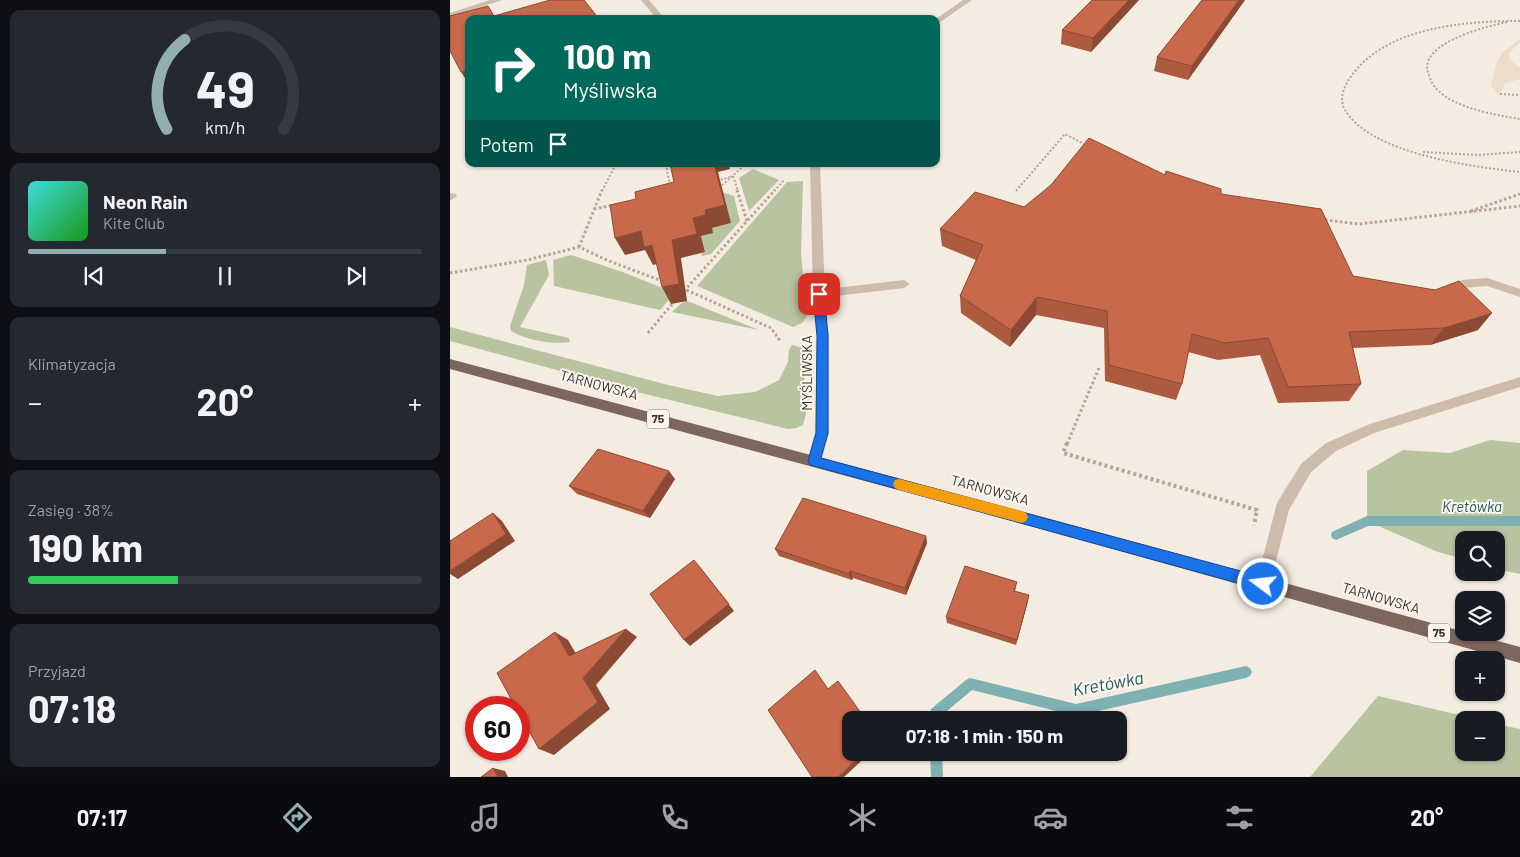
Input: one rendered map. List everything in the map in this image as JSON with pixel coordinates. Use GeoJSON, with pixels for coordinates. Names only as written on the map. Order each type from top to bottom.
{"type":"FeatureCollection","features":[{"type":"Feature","properties":{"kind":"main road","name":"TARNOWSKA"},"geometry":{"type":"LineString","coordinates":[[450,364],[814,461],[1520,656]]}},
{"type":"Feature","properties":{"kind":"street"},"geometry":{"type":"LineString","coordinates":[[450,15],[498,0]]}},
{"type":"Feature","properties":{"kind":"street"},"geometry":{"type":"LineString","coordinates":[[645,0],[658,15]]}},
{"type":"Feature","properties":{"kind":"street"},"geometry":{"type":"LineString","coordinates":[[940,20],[968,0]]}},
{"type":"Feature","properties":{"kind":"street","name":"MYŚLIWSKA"},"geometry":{"type":"LineString","coordinates":[[814,461],[822,433],[823,336],[819,294],[815,167]]}},
{"type":"Feature","properties":{"kind":"street"},"geometry":{"type":"LineString","coordinates":[[1462,284],[1487,282],[1520,292]]}},
{"type":"Feature","properties":{"kind":"street"},"geometry":{"type":"LineString","coordinates":[[819,294],[904,284]]}},
{"type":"Feature","properties":{"kind":"street"},"geometry":{"type":"LineString","coordinates":[[1263,584],[1282,508],[1306,468],[1331,447],[1370,429],[1520,382]]}},
{"type":"Feature","properties":{"kind":"path"},"geometry":{"type":"LineString","coordinates":[[1520,20],[1478,29],[1449,42],[1433,53],[1426,69],[1433,85],[1451,99],[1478,110],[1520,119]]}},
{"type":"Feature","properties":{"kind":"path"},"geometry":{"type":"LineString","coordinates":[[1514,21],[1475,22],[1432,29],[1408,37],[1386,48],[1358,67],[1342,90],[1342,102],[1354,122],[1382,141],[1450,161],[1520,172]]}},
{"type":"Feature","properties":{"kind":"path"},"geometry":{"type":"LineString","coordinates":[[1500,94],[1519,95]]}},
{"type":"Feature","properties":{"kind":"path"},"geometry":{"type":"LineString","coordinates":[[1016,191],[1064,134],[1093,148]]}},
{"type":"Feature","properties":{"kind":"path"},"geometry":{"type":"LineString","coordinates":[[1411,151],[1438,154],[1520,152]]}},
{"type":"Feature","properties":{"kind":"path"},"geometry":{"type":"LineString","coordinates":[[578,247],[615,167]]}},
{"type":"Feature","properties":{"kind":"path"},"geometry":{"type":"LineString","coordinates":[[667,167],[671,192]]}},
{"type":"Feature","properties":{"kind":"path"},"geometry":{"type":"LineString","coordinates":[[714,192],[743,167]]}},
{"type":"Feature","properties":{"kind":"path"},"geometry":{"type":"LineString","coordinates":[[714,182],[733,176]]}},
{"type":"Feature","properties":{"kind":"path"},"geometry":{"type":"LineString","coordinates":[[733,176],[747,221]]}},
{"type":"Feature","properties":{"kind":"path"},"geometry":{"type":"LineString","coordinates":[[680,295],[784,180]]}},
{"type":"Feature","properties":{"kind":"path"},"geometry":{"type":"LineString","coordinates":[[1468,213],[1480,207],[1520,194]]}},
{"type":"Feature","properties":{"kind":"path"},"geometry":{"type":"LineString","coordinates":[[594,209],[614,205]]}},
{"type":"Feature","properties":{"kind":"path"},"geometry":{"type":"LineString","coordinates":[[1317,218],[1359,224],[1520,206]]}},
{"type":"Feature","properties":{"kind":"path"},"geometry":{"type":"LineString","coordinates":[[450,273],[527,260],[578,247],[668,283]]}},
{"type":"Feature","properties":{"kind":"path"},"geometry":{"type":"LineString","coordinates":[[676,286],[771,328],[781,342]]}},
{"type":"Feature","properties":{"kind":"path"},"geometry":{"type":"LineString","coordinates":[[648,333],[675,300]]}},
{"type":"Feature","properties":{"kind":"path"},"geometry":{"type":"LineString","coordinates":[[1099,368],[1063,453],[1257,510],[1253,530]]}},
{"type":"Feature","properties":{"kind":"green space"},"geometry":{"type":"Polygon","coordinates":[[[753,169],[779,180],[749,211],[739,178],[753,169]]]}},
{"type":"Feature","properties":{"kind":"green space"},"geometry":{"type":"Polygon","coordinates":[[[803,181],[801,253],[807,316],[802,323],[793,327],[697,286],[787,182],[803,181]]]}},
{"type":"Feature","properties":{"kind":"green space"},"geometry":{"type":"Polygon","coordinates":[[[719,191],[734,196],[740,221],[711,254],[702,256],[701,253],[705,252],[701,236],[712,228],[731,223],[719,191]]]}},
{"type":"Feature","properties":{"kind":"green space"},"geometry":{"type":"Polygon","coordinates":[[[571,255],[620,271],[675,293],[660,310],[554,286],[553,260],[571,255]]]}},
{"type":"Feature","properties":{"kind":"green space"},"geometry":{"type":"Polygon","coordinates":[[[546,260],[549,275],[520,327],[569,338],[570,342],[540,341],[511,331],[510,326],[524,285],[527,265],[546,260]]]}},
{"type":"Feature","properties":{"kind":"green space"},"geometry":{"type":"Polygon","coordinates":[[[685,300],[759,330],[672,312],[685,300]]]}},
{"type":"Feature","properties":{"kind":"green space"},"geometry":{"type":"Polygon","coordinates":[[[450,327],[668,385],[718,396],[755,392],[779,380],[788,362],[789,350],[792,345],[803,348],[806,414],[803,425],[788,429],[637,392],[450,341],[450,327]]]}},
{"type":"Feature","properties":{"kind":"green space"},"geometry":{"type":"Polygon","coordinates":[[[1490,440],[1520,443],[1520,574],[1505,571],[1505,531],[1455,531],[1455,557],[1438,552],[1367,521],[1367,471],[1403,450],[1450,453],[1490,440]]]}},
{"type":"Feature","properties":{"kind":"green space"},"geometry":{"type":"Polygon","coordinates":[[[1378,696],[1455,714],[1455,761],[1505,761],[1505,726],[1520,729],[1520,777],[1310,777],[1378,696]]]}},
{"type":"Feature","properties":{"kind":"shaded area"},"geometry":{"type":"Polygon","coordinates":[[[1520,39],[1520,42],[1508,54],[1511,61],[1520,68],[1520,79],[1505,83],[1501,92],[1499,92],[1501,95],[1498,95],[1491,86],[1496,64],[1502,53],[1520,39]]]}},
{"type":"Feature","properties":{"kind":"building"},"geometry":{"type":"Polygon","coordinates":[[[550,0],[584,0],[596,15],[498,15],[550,0]]]}},
{"type":"Feature","properties":{"kind":"building"},"geometry":{"type":"Polygon","coordinates":[[[1092,0],[1129,0],[1093,38],[1062,30],[1092,0]]]}},
{"type":"Feature","properties":{"kind":"building"},"geometry":{"type":"Polygon","coordinates":[[[1202,0],[1239,0],[1192,66],[1157,57],[1202,0]]]}},
{"type":"Feature","properties":{"kind":"building"},"geometry":{"type":"Polygon","coordinates":[[[488,6],[493,15],[465,15],[465,71],[461,72],[450,51],[450,16],[488,6]]]}},
{"type":"Feature","properties":{"kind":"building"},"geometry":{"type":"Polygon","coordinates":[[[1089,138],[1165,175],[1166,171],[1221,189],[1221,194],[1321,209],[1353,276],[1435,290],[1459,281],[1492,313],[1444,328],[1349,332],[1361,384],[1288,387],[1268,338],[1225,343],[1192,334],[1182,384],[1109,365],[1107,311],[1037,297],[1011,330],[960,296],[983,245],[940,229],[975,192],[1024,207],[1051,185],[1089,138]]]}},
{"type":"Feature","properties":{"kind":"building"},"geometry":{"type":"Polygon","coordinates":[[[671,167],[715,167],[725,205],[705,210],[706,215],[693,218],[697,234],[672,240],[679,284],[662,287],[652,245],[644,247],[641,231],[615,238],[610,205],[636,199],[635,192],[674,182],[671,167]]]}},
{"type":"Feature","properties":{"kind":"building"},"geometry":{"type":"Polygon","coordinates":[[[598,449],[669,471],[643,511],[569,486],[598,449]]]}},
{"type":"Feature","properties":{"kind":"building"},"geometry":{"type":"Polygon","coordinates":[[[803,498],[926,536],[905,588],[850,571],[849,574],[775,549],[803,498]]]}},
{"type":"Feature","properties":{"kind":"building"},"geometry":{"type":"Polygon","coordinates":[[[493,513],[506,534],[450,571],[450,541],[493,513]]]}},
{"type":"Feature","properties":{"kind":"building"},"geometry":{"type":"Polygon","coordinates":[[[694,560],[729,604],[684,640],[650,594],[694,560]]]}},
{"type":"Feature","properties":{"kind":"building"},"geometry":{"type":"Polygon","coordinates":[[[965,566],[1017,582],[1014,591],[1029,595],[1017,640],[946,617],[965,566]]]}},
{"type":"Feature","properties":{"kind":"building"},"geometry":{"type":"Polygon","coordinates":[[[626,629],[583,678],[598,702],[539,749],[530,733],[530,696],[509,696],[497,673],[555,632],[569,656],[626,629]]]}},
{"type":"Feature","properties":{"kind":"building"},"geometry":{"type":"Polygon","coordinates":[[[815,670],[828,689],[838,681],[860,711],[842,711],[842,761],[855,761],[838,777],[812,777],[768,710],[815,670]]]}},
{"type":"Feature","properties":{"kind":"building"},"geometry":{"type":"Polygon","coordinates":[[[493,768],[498,777],[481,777],[493,768]]]}},
{"type":"Feature","properties":{"kind":"waterway","name":"Kretówka"},"geometry":{"type":"LineString","coordinates":[[1336,535],[1367,521],[1520,521]]}},
{"type":"Feature","properties":{"kind":"waterway","name":"Kretówka"},"geometry":{"type":"LineString","coordinates":[[937,711],[970,684],[1076,710],[1246,672]]}},
{"type":"Feature","properties":{"kind":"waterway","name":"Kretówka"},"geometry":{"type":"LineString","coordinates":[[936,761],[937,777]]}},
{"type":"Feature","properties":{"kind":"slow traffic"},"geometry":{"type":"LineString","coordinates":[[899,484],[1022,517]]}},
{"type":"Feature","properties":{"kind":"route"},"geometry":{"type":"LineString","coordinates":[[819,294],[823,336],[822,433],[814,461],[1263,584]]}}]}
